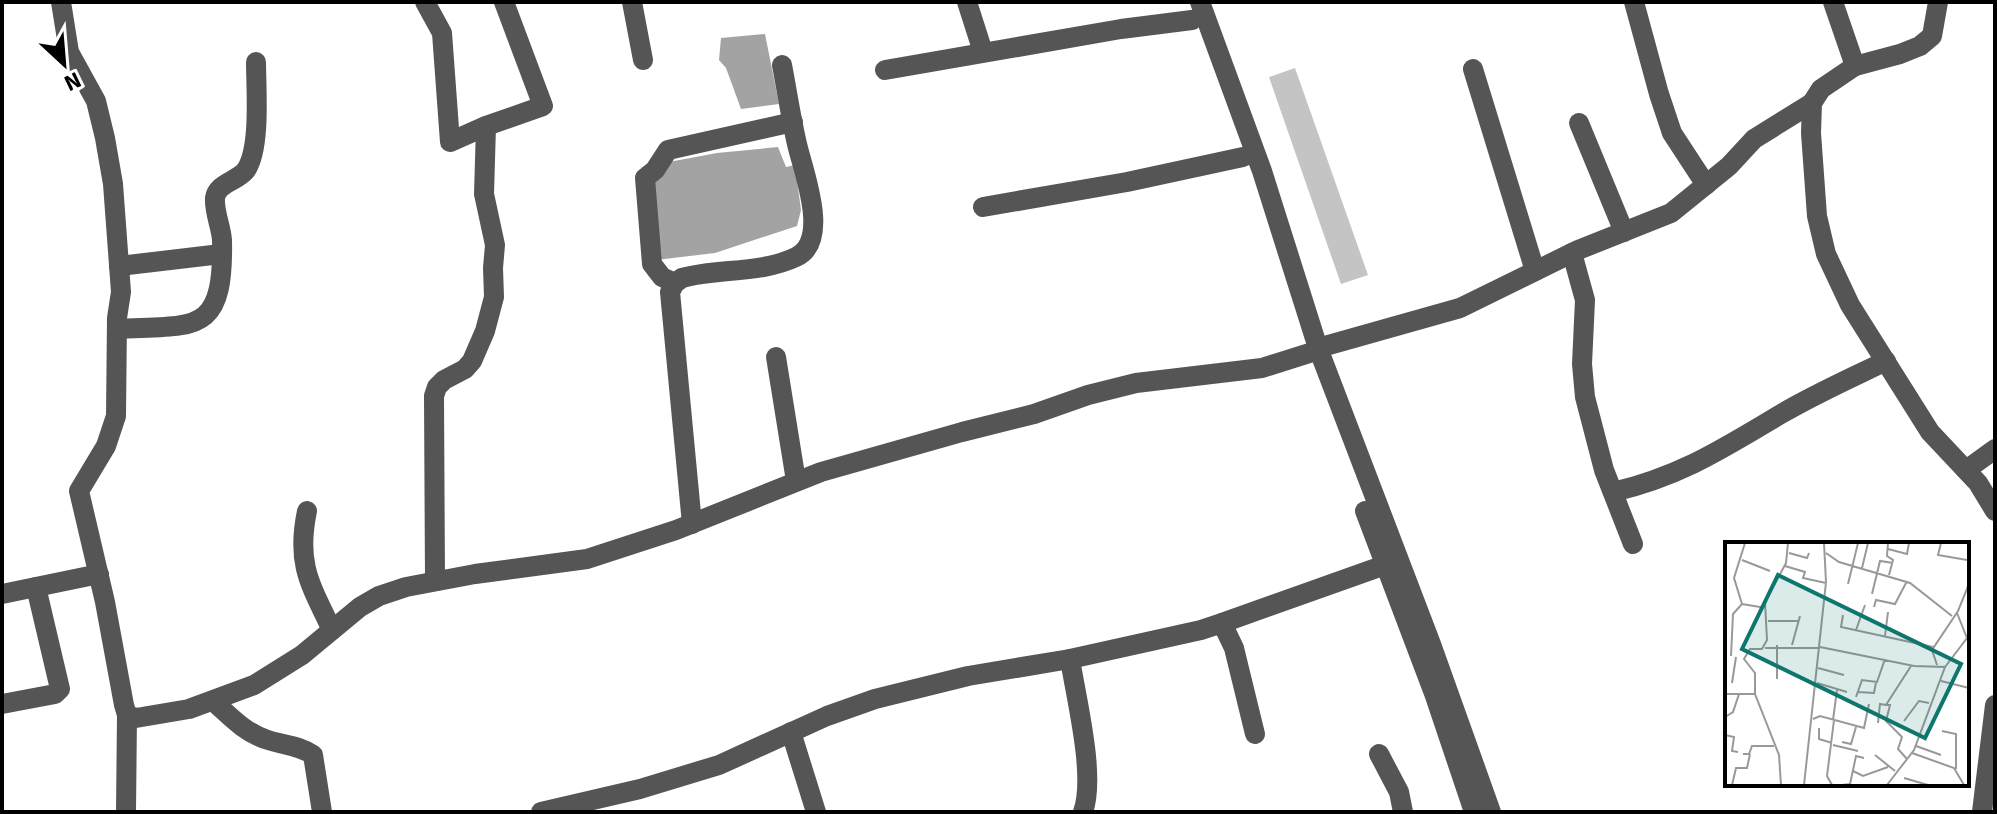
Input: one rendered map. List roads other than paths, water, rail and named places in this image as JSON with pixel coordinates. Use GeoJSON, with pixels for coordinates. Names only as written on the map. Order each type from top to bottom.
{"type":"FeatureCollection","features":[{"type":"Feature","properties":{"kind":"street"},"geometry":{"type":"LineString","coordinates":[[61,2],[69,52],[96,101],[113,184],[121,292],[117,329],[116,416],[106,446],[79,491],[127,715],[126,812]]}},
{"type":"Feature","properties":{"kind":"street"},"geometry":{"type":"LineString","coordinates":[[425,2],[442,33],[450,142],[543,106],[504,2]]}},
{"type":"Feature","properties":{"kind":"street"},"geometry":{"type":"LineString","coordinates":[[632,2],[643,60]]}},
{"type":"Feature","properties":{"kind":"street"},"geometry":{"type":"LineString","coordinates":[[967,2],[983,52]]}},
{"type":"Feature","properties":{"kind":"street"},"geometry":{"type":"LineString","coordinates":[[1634,2],[1672,133],[1706,185]]}},
{"type":"Feature","properties":{"kind":"street"},"geometry":{"type":"LineString","coordinates":[[1833,2],[1855,66]]}},
{"type":"Feature","properties":{"kind":"street"},"geometry":{"type":"LineString","coordinates":[[127,715],[136,718],[189,709],[254,685],[302,655],[360,607],[379,596],[435,580],[587,559],[692,524],[796,481],[866,458],[1034,414],[1124,386],[1247,370],[1460,308],[1572,253],[1671,213],[1754,139],[1812,103],[1821,89],[1855,66],[1920,46],[1932,36],[1938,2]]}},
{"type":"Feature","properties":{"kind":"street"},"geometry":{"type":"LineString","coordinates":[[885,70],[1193,8]]}},
{"type":"Feature","properties":{"kind":"street"},"geometry":{"type":"LineString","coordinates":[[1193,8],[1243,157],[1431,644],[1491,812]]}},
{"type":"Feature","properties":{"kind":"street"},"geometry":{"type":"LineString","coordinates":[[1193,8],[1262,171],[1385,565],[1435,696],[1474,812]]}},
{"type":"Feature","properties":{"kind":"street"},"geometry":{"type":"LineString","coordinates":[[117,329],[183,326],[197,322],[215,304],[221,254],[215,198],[218,191],[246,171],[249,162],[257,119],[256,62]]}},
{"type":"Feature","properties":{"kind":"street"},"geometry":{"type":"LineString","coordinates":[[692,524],[670,292],[675,283],[696,274],[763,267],[796,258],[807,251],[813,231],[812,202],[782,65]]}},
{"type":"Feature","properties":{"kind":"street"},"geometry":{"type":"LineString","coordinates":[[1473,69],[1535,271]]}},
{"type":"Feature","properties":{"kind":"street"},"geometry":{"type":"LineString","coordinates":[[1812,103],[1814,185],[1826,254],[1850,305],[1930,432],[1966,470],[1995,511]]}},
{"type":"Feature","properties":{"kind":"street"},"geometry":{"type":"LineString","coordinates":[[675,283],[662,277],[652,264],[645,178],[655,170],[668,150],[793,122]]}},
{"type":"Feature","properties":{"kind":"street"},"geometry":{"type":"LineString","coordinates":[[1579,123],[1624,232]]}},
{"type":"Feature","properties":{"kind":"street"},"geometry":{"type":"LineString","coordinates":[[435,580],[434,396],[444,380],[465,369],[472,361],[485,331],[494,297],[495,245],[484,194],[486,126]]}},
{"type":"Feature","properties":{"kind":"street"},"geometry":{"type":"LineString","coordinates":[[983,207],[1127,182],[1243,157]]}},
{"type":"Feature","properties":{"kind":"street"},"geometry":{"type":"LineString","coordinates":[[1572,253],[1585,300],[1582,384],[1604,470],[1633,544]]}},
{"type":"Feature","properties":{"kind":"street"},"geometry":{"type":"LineString","coordinates":[[119,266],[221,254]]}},
{"type":"Feature","properties":{"kind":"street"},"geometry":{"type":"LineString","coordinates":[[776,357],[796,481]]}},
{"type":"Feature","properties":{"kind":"street"},"geometry":{"type":"LineString","coordinates":[[1613,492],[1653,482],[1696,463],[1816,395],[1886,361]]}},
{"type":"Feature","properties":{"kind":"street"},"geometry":{"type":"LineString","coordinates":[[1966,470],[1995,449]]}},
{"type":"Feature","properties":{"kind":"street"},"geometry":{"type":"LineString","coordinates":[[307,511],[302,534],[305,574],[332,630]]}},
{"type":"Feature","properties":{"kind":"street"},"geometry":{"type":"LineString","coordinates":[[541,812],[719,765],[827,716],[875,699],[968,676],[1070,659],[1201,630],[1385,565]]}},
{"type":"Feature","properties":{"kind":"street"},"geometry":{"type":"LineString","coordinates":[[2,594],[99,574]]}},
{"type":"Feature","properties":{"kind":"street"},"geometry":{"type":"LineString","coordinates":[[2,704],[55,694],[60,689],[36,587]]}},
{"type":"Feature","properties":{"kind":"street"},"geometry":{"type":"LineString","coordinates":[[1222,623],[1234,648],[1255,734]]}},
{"type":"Feature","properties":{"kind":"street"},"geometry":{"type":"LineString","coordinates":[[1070,659],[1087,768],[1083,812]]}},
{"type":"Feature","properties":{"kind":"street"},"geometry":{"type":"LineString","coordinates":[[213,701],[245,729],[263,738],[303,748],[313,755],[322,812]]}},
{"type":"Feature","properties":{"kind":"street"},"geometry":{"type":"LineString","coordinates":[[1982,812],[1995,705]]}},
{"type":"Feature","properties":{"kind":"street"},"geometry":{"type":"LineString","coordinates":[[791,732],[816,812]]}},
{"type":"Feature","properties":{"kind":"street"},"geometry":{"type":"LineString","coordinates":[[1379,754],[1399,792],[1403,812]]}}]}
